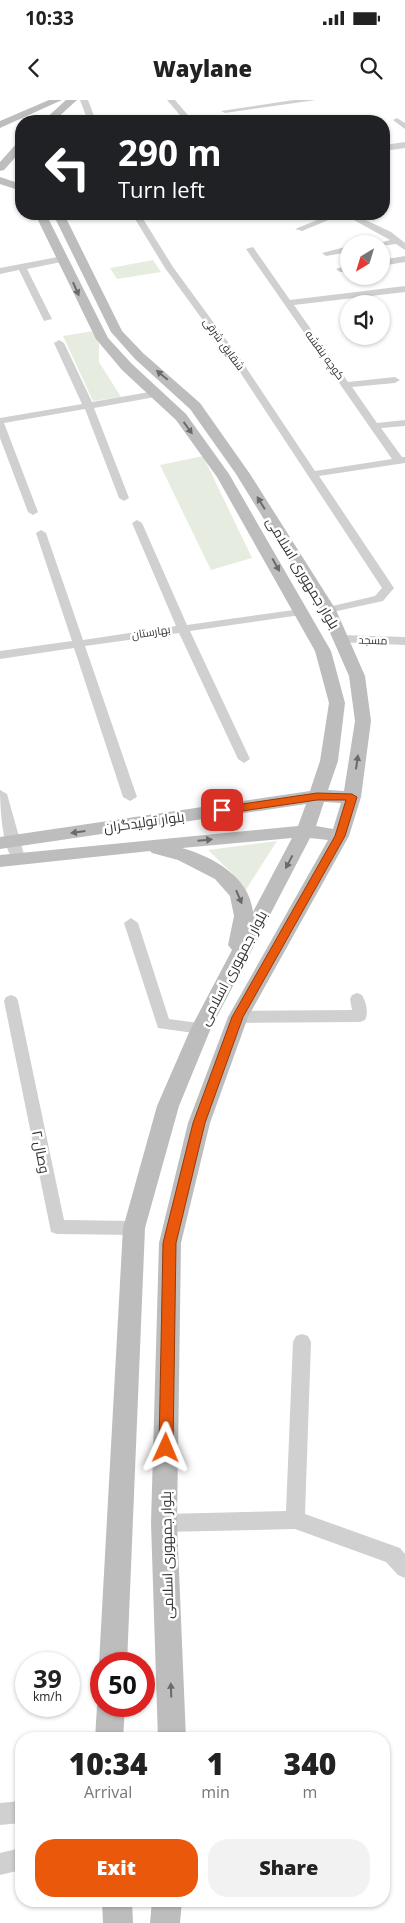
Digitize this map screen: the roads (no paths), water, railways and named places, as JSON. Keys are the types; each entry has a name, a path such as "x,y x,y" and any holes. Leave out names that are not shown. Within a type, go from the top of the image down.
{"main road":[{"path":"23,115 57,100"},
{"path":"55,115 72,100"},
{"path":"0,125 15,118"},
{"path":"13,137 0,169 15,175"},
{"path":"0,180 15,186"},
{"name":"بلوار جمهوری اسلامی","path":"43,220 102,338 155,394 181,417 224,477 323,651 337,703 329,761 305,831 201,1028 168,1106 134,1228 114,1652"},
{"name":"بلوار جمهوری اسلامی","path":"61,220 117,332 139,356 195,406 243,474 328,610 357,676 363,720 352,797 340,836 238,1017 199,1123 170,1243 164,1523 172,1732"},
{"path":"224,477 243,474"},
{"name":"بلوار تولیدگران","path":"8,851 317,796 352,797"},
{"name":"بلوار تولیدگران","path":"8,851 138,846 305,831 340,836"},
{"path":"138,846 174,851 226,876 239,894 243,908 236,961"},
{"path":"109,1732 110,1717"},
{"path":"117,1907 118,1923"},
{"path":"165,1923 166,1907"}],"street":[{"path":"84,100 90,115"},
{"path":"171,100 183,115"},
{"path":"225,111 312,100"},
{"path":"397,120 405,127"},
{"path":"390,147 405,145"},
{"name":"شقایق شرقی","path":"140,220 169,268 238,362 388,588 378,599 328,610"},
{"path":"299,229 324,220"},
{"path":"358,220 398,241 405,247"},
{"path":"390,242 398,241"},
{"name":"کوچه بنفشه","path":"250,249 402,461"},
{"path":"326,253 340,251"},
{"path":"0,271 63,259"},
{"path":"390,262 405,259"},
{"path":"22,268 47,319"},
{"path":"287,303 405,289"},
{"path":"58,343 89,406 124,498"},
{"path":"346,385 395,380"},
{"path":"0,421 155,394"},
{"path":"376,426 405,423"},
{"path":"0,425 33,512"},
{"path":"314,474 402,461"},
{"path":"137,523 182,627 244,759"},
{"path":"41,533 130,796"},
{"name":"بهارستان","path":"0,655 182,627 302,612"},
{"name":"مسجد","path":"342,639 405,641"},
{"path":"0,794 8,851"},
{"path":"131,923 162,1024 201,1028"},
{"path":"238,1017 360,1016 357,999"},
{"name":"وصال ۲","path":"11,1001 56,1227 134,1228"},
{"path":"295,1520 302,1342"},
{"path":"164,1523 295,1520 339,1534 393,1555 405,1568"},
{"path":"0,1814 15,1813"},
{"path":"0,1864 15,1861"}]}
